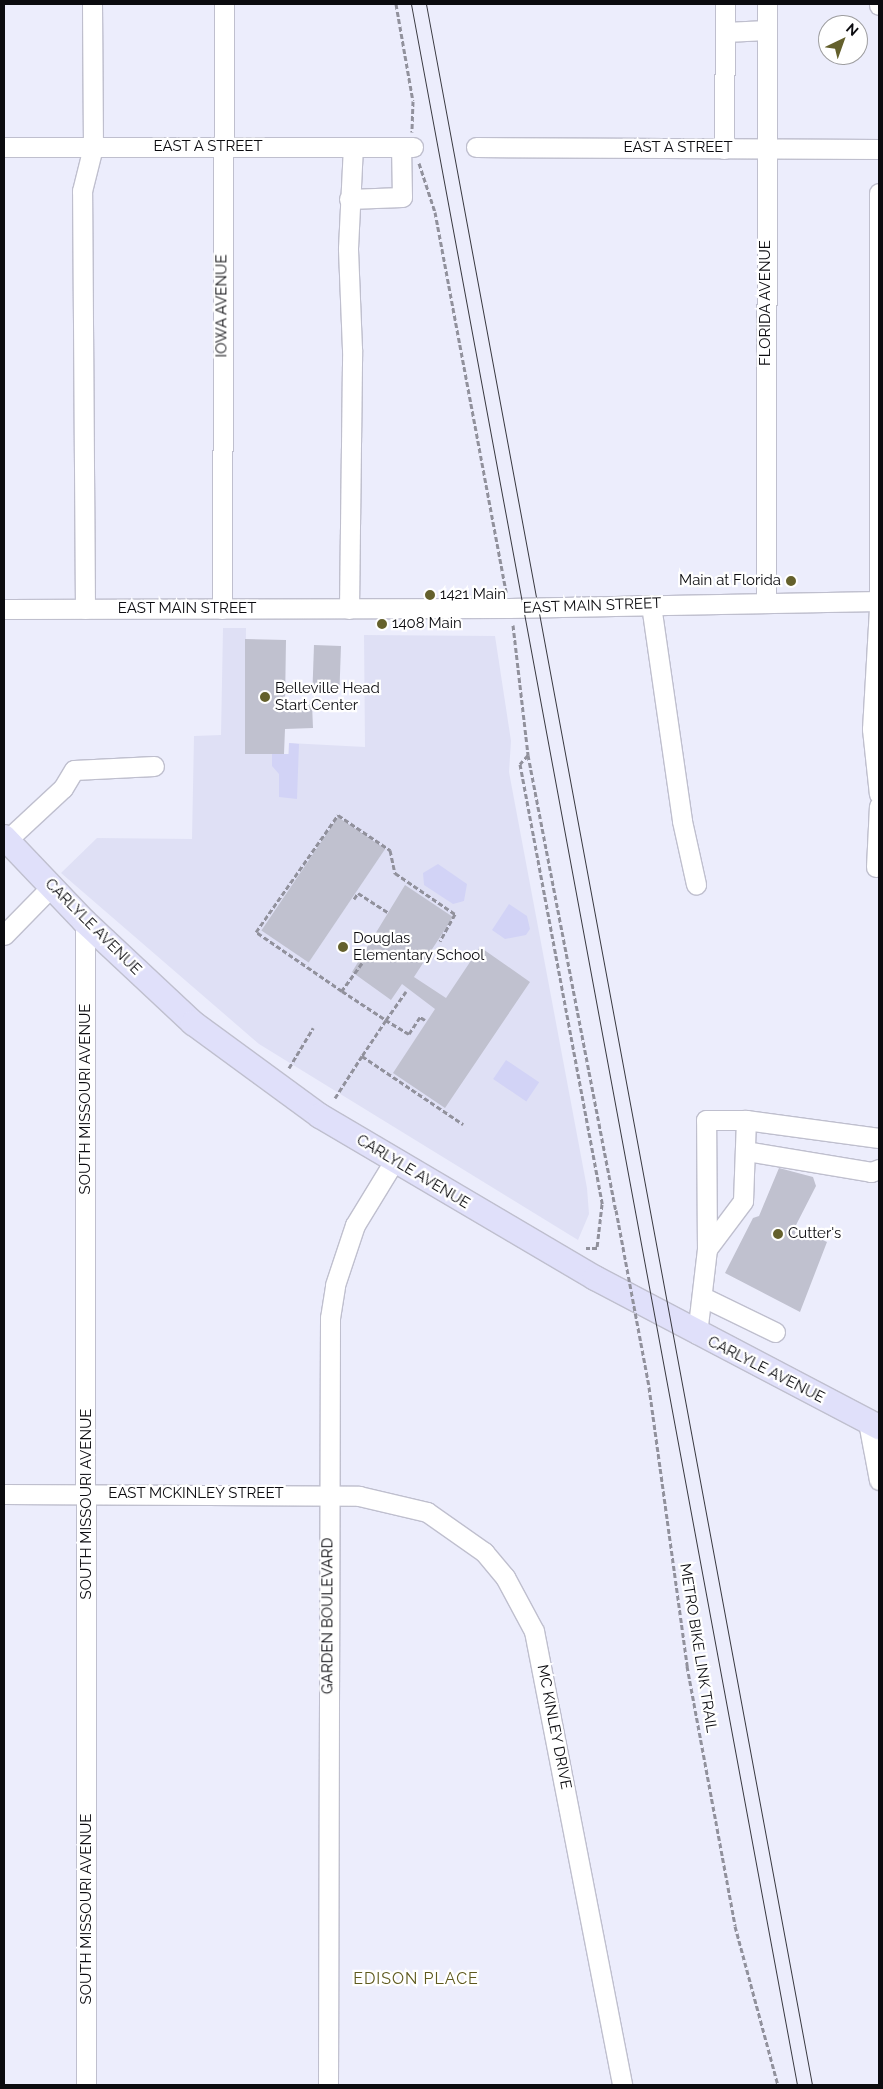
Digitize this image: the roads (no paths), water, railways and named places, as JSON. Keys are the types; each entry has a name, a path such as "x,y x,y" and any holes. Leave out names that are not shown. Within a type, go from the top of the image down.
{"main road":[{"name":"CARLYLE AVENUE","path":"5,838 85,922 193,1023 320,1116 394,1161 697,1334 874,1424"}],"street":[{"path":"85,609 82,191 92,147 92,4"},
{"name":"IOWA AVENUE","path":"222,609 222,147 224,4"},
{"path":"724,148 725,4"},
{"name":"FLORIDA AVENUE","path":"766,602 767,4"},
{"path":"725,32 767,30"},
{"name":"EAST A STREET","path":"4,146 407,147 402,197 349,199"},
{"path":"349,609 349,199 353,147"},
{"name":"EAST A STREET","path":"476,147 879,149"},
{"path":"879,193 879,596"},
{"name":"EAST MAIN STREET","path":"4,609 349,609 879,601"},
{"path":"651,604 682,821 696,884"},
{"path":"879,608 872,729 879,794"},
{"path":"5,838 63,788 74,770 154,766"},
{"path":"876,867 879,806"},
{"path":"4,935 51,887"},
{"name":"SOUTH MISSOURI AVENUE","path":"85,922 87,1494 86,2085"},
{"path":"697,1334 703,1297 707,1249 703,1124 710,1118 746,1120 879,1138"},
{"path":"707,1249 743,1201 746,1120"},
{"path":"746,1151 871,1172 879,1169"},
{"name":"GARDEN BOULEVARD","path":"328,2085 327,1495 335,1285 355,1224 394,1161"},
{"path":"703,1297 776,1332"},
{"path":"874,1424 879,1480"},
{"name":"EAST MCKINLEY STREET","path":"4,1494 327,1495"},
{"name":"MC KINLEY DRIVE","path":"327,1495 391,1501 427,1512 484,1552 523,1606 542,1664 622,2085"}],"tram line":[{"path":"411,4 797,2085"},
{"path":"426,4 812,2085"}],"place":[{"name":"Main at Florida","path":"791,581"},
{"name":"1421 Main","path":"430,595"},
{"name":"1408 Main","path":"382,624"},
{"name":"Belleville Head Start Center","path":"265,697"},
{"name":"Douglas Elementary School","path":"343,947"},
{"name":"Cutter's","path":"778,1234"}],"district":[{"name":"EDISON PLACE","path":"416,1979"}]}
